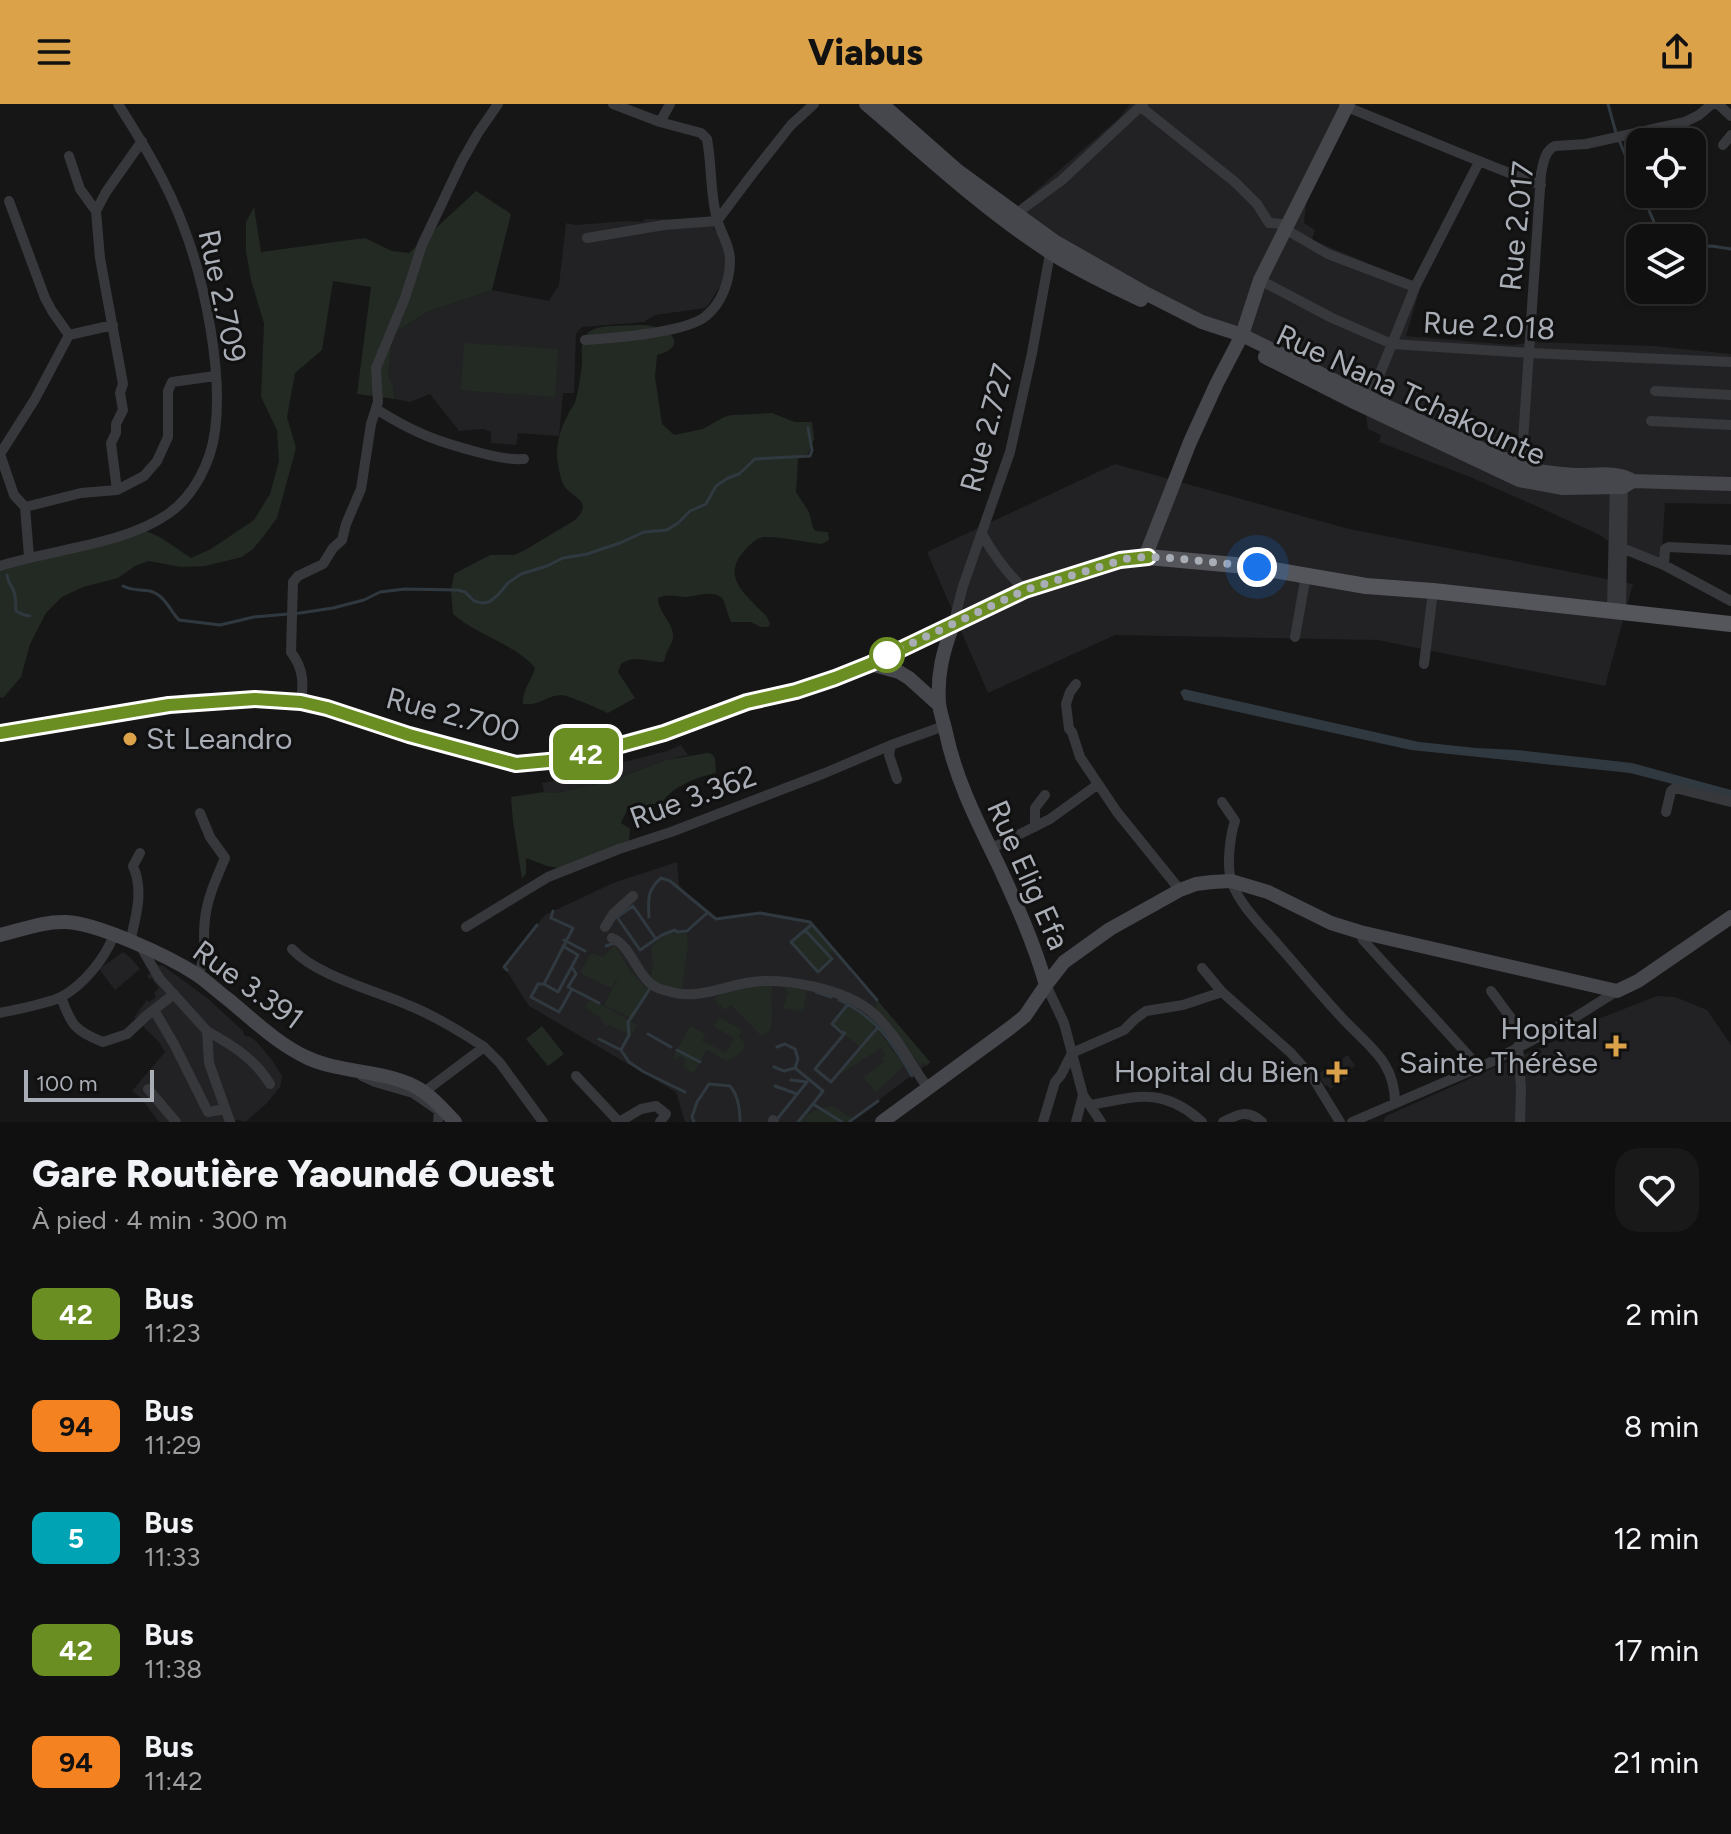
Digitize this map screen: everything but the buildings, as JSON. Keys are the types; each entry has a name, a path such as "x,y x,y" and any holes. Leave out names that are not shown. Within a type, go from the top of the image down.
{"main road":[{"name":"Rue Nana Tchakounte","path":"866,104 957,182 1051,246 1156,303 1370,398 1386,412"},
{"name":"Rue Nana Tchakounte","path":"882,104 958,171 1017,213 1051,246"},
{"path":"1148,557 1147,552 1190,442 1240,339 1260,280 1346,105"},
{"name":"Rue Nana Tchakounte","path":"1240,339 1386,412 1520,473 1534,484 1563,488 1622,481 1731,484"},
{"name":"Rue 2.700","path":"0,733 190,702 255,699 301,702 327,708 409,735 516,764 570,759 664,733 747,702 835,678 1025,590 1120,560 1148,557 1257,567 1366,586 1731,624"},
{"name":"Rue Elig Efa","path":"882,1122 1025,1016 1046,985 1037,954 967,801 949,750 939,705 941,656 953,625"},
{"path":"870,664 899,672 939,705"},
{"path":"1046,985 1064,962 1084,946 1180,890 1196,884 1231,881 1268,892 1331,923 1360,932 1617,991 1638,981 1731,917"},
{"name":"Rue 3.391","path":"0,935 45,924 70,922 136,944 198,975 306,1057 326,1065 397,1080 424,1092 455,1122"}],"street":[{"name":"Rue 2.709","path":"0,566 141,529 170,513 189,494 206,467 215,432 213,345 202,287 185,228 142,141 118,104"},
{"path":"301,702 302,672 291,652 293,582 298,576 323,564 342,540 361,489 376,409 376,368 405,298 422,245 462,161 498,104"},
{"path":"585,340 657,332 705,318 725,290 731,262 728,245 717,221 707,139 701,133 613,104"},
{"path":"660,122 670,104"},
{"path":"587,238 664,225 717,221 791,125 814,104"},
{"path":"1715,104 1731,116"},
{"name":"Rue 2.017","path":"1520,473 1541,185 1546,155 1552,147 1586,144 1685,122 1715,104"},
{"path":"1017,213 1062,180 1142,105 1235,182 1257,204 1269,223 1282,224 1285,229 1328,254 1415,287"},
{"path":"1346,105 1541,185"},
{"path":"1723,145 1731,135"},
{"path":"96,211 142,141"},
{"path":"69,156 80,189 96,211 100,258 123,384 120,393 123,410 111,443 117,490"},
{"path":"1370,398 1415,287 1479,162"},
{"path":"9,201 45,298 69,335"},
{"name":"Rue 2.727","path":"953,625 963,586 1010,452 1051,246"},
{"name":"Rue 2.018","path":"1260,280 1332,318 1392,344 1731,362"},
{"path":"29,556 25,507 14,495 0,454 35,399 69,335 113,325"},
{"path":"25,507 81,493 117,490 144,476 157,461 168,437 168,391 172,382 215,376"},
{"path":"1655,391 1731,395"},
{"path":"376,409 403,427 453,447 498,458 524,459"},
{"path":"1651,421 1731,425"},
{"path":"1616,611 1622,548 1622,481"},
{"path":"1616,611 1622,481"},
{"path":"982,534 994,556 1025,590"},
{"path":"1664,565 1665,549 1669,547 1731,550"},
{"path":"1622,548 1664,565 1731,601"},
{"path":"1295,637 1306,575"},
{"path":"1424,664 1433,591"},
{"path":"1076,684 1066,704 1069,729 1080,757 1097,785 1180,890"},
{"name":"Rue 3.362","path":"466,927 548,877 944,726"},
{"path":"891,745 889,755 897,779"},
{"path":"990,849 1061,812 1097,785"},
{"path":"1666,812 1671,791 1675,788 1731,802"},
{"path":"1035,827 1035,808 1045,795"},
{"path":"1222,802 1235,821 1230,849 1231,881 1256,919 1344,1020 1380,1056 1395,1087 1395,1103"},
{"path":"198,975 204,959 205,917 225,858 210,837 200,813"},
{"path":"140,853 133,866 139,897 136,944 159,978 207,1031 248,1057 270,1084"},
{"path":"605,927 613,914 633,896"},
{"path":"1360,932 1363,940 1479,1067"},
{"path":"0,1013 61,997 100,964 114,935"},
{"path":"612,938 620,942 651,983 669,992 699,994 755,981 780,980 846,997 873,1012 896,1039 928,1088"},
{"path":"292,949 318,968 409,1005 484,1047 500,1063 543,1122"},
{"path":"1202,968 1222,992 1291,1053 1313,1078 1340,1122"},
{"path":"1046,985 1064,1023 1083,1095 1101,1122"},
{"path":"1491,991 1523,1044 1520,1122"},
{"path":"1352,1122 1479,1067 1574,1018 1617,991"},
{"path":"1043,1122 1055,1082 1072,1053 1124,1030 1146,1011 1183,1005 1222,992"},
{"path":"61,997 69,1019 84,1034 103,1042 127,1034 174,994"},
{"path":"154,1010 208,1112 227,1118"},
{"path":"207,1031 209,1063 227,1118"},
{"path":"424,1092 484,1047"},
{"path":"350,1070 375,1082 413,1093 439,1111 438,1122"},
{"path":"576,1076 619,1122 641,1109 656,1106 666,1114 660,1122"},
{"path":"148,1089 176,1122"},
{"path":"1076,1122 1083,1095"},
{"path":"1091,1105 1151,1097 1173,1101 1202,1122"},
{"path":"1375,1122 1378,1110"},
{"path":"1223,1122 1241,1113 1249,1113 1262,1122"}],"shaded area":[{"path":"1130,104 1345,104 1309,180 1304,223 1315,230 1312,240 1421,285 1406,336 1513,345 1532,342 1654,346 1731,354 1731,504 1665,503 1661,563 1617,548 1600,535 1534,505 1379,442 1381,435 1368,429 1365,409 1062,242 1024,216 1022,203 1119,118"},
{"path":"476,191 511,214 492,290 429,311 393,334 388,375 395,399 357,394 371,287 333,281 322,350 295,373 287,417 296,448 277,518 263,537 242,557 205,566 181,567 149,561 118,578 83,587 62,597 46,613 30,644 21,677 3,698 0,697 0,566 141,529 160,537 191,558 211,549 254,520 270,494 279,461 277,430 261,397 264,323 246,251 246,222 254,207 261,252 365,238 392,251 409,253"},
{"path":"712,218 714,229 728,246 723,281 709,304 705,308 655,315 644,322 582,327 576,334 574,393 563,393 559,436 518,433 516,445 491,443 491,432 483,429 459,431 430,394 410,402 395,399 388,375 393,334 429,311 492,290 549,301 559,285 566,223"},
{"path":"652,326 672,335 674,344 671,348 657,355 655,377 662,424 674,435 703,429 732,415 772,413 795,422 812,422 814,439 808,454 800,456 798,460 796,492 809,512 813,528 828,532 829,540 822,544 762,537 745,550 735,569 736,578 745,594 767,617 768,627 751,622 731,622 718,595 658,598 673,634 665,659 663,662 631,659 621,664 618,672 635,698 608,713 560,695 534,704 523,704 535,668 518,653 453,614 451,590 454,574 490,555 514,555 525,550 580,514 583,504 565,487 561,477 558,441 576,399 583,340 593,329"},
{"path":"464,343 558,349 555,397 461,390"},
{"path":"1115,464 1349,529 1633,584 1605,686 1378,640 1115,635 988,693 927,552"},
{"path":"1184,689 1419,742 1632,763 1731,790 1731,799 1630,773 1411,750 1184,700 1180,692"},
{"path":"681,745 688,755 614,780 555,793 544,792 542,783 589,775"},
{"path":"707,753 715,758 716,773 679,787 662,803 628,808 621,823 630,829 629,842 565,869 526,858 526,874 522,879 511,797 555,793 614,780 666,760"},
{"path":"677,862 679,885 716,919 760,913 810,922 930,1062 849,1122 685,1122 676,1092 529,1006 504,967 545,915 613,883"},
{"path":"812,925 834,950 828,955 832,959 818,972 791,942"},
{"path":"686,933 688,945 682,991 653,981 651,947 666,934"},
{"path":"615,945 626,966 650,992 633,1019 604,1005 621,973 611,988 580,973 591,953 603,957"},
{"path":"123,952 140,969 115,990 99,969"},
{"path":"162,965 206,997 244,1035 257,1042 282,1076 280,1087 245,1122 159,1122 132,1091 165,1052 134,1017 147,1000 149,1002 156,997 154,993 159,988 147,976"},
{"path":"754,985 773,986 771,1026 769,1032 761,1036 731,1005 725,1010 714,999 724,992"},
{"path":"783,986 807,991 803,1012 796,1002 802,1012 783,1008 788,993"},
{"path":"1657,996 1675,997 1707,1010 1731,1045 1731,1122 1383,1122 1386,1116 1593,1021"},
{"path":"877,1000 930,1062 927,1066 924,1063 920,1065 875,1009"},
{"path":"589,1001 636,1024 631,1036 603,1023 585,1007"},
{"path":"848,1004 875,1025 871,1033 877,1029 904,1066 876,1092 863,1077 884,1062 881,1058 885,1055 881,1048 839,1075 862,1048 832,1025"},
{"path":"721,1018 741,1030 739,1036 745,1044 743,1051 727,1061 707,1050 694,1073 683,1067 686,1060 680,1056 678,1059 673,1057 690,1026 706,1034 702,1041 726,1053 734,1038 713,1026"},
{"path":"542,1026 564,1054 548,1066 526,1039"},
{"name":"Hopital du Bien","path":"1348,1055 1355,1066 1348,1071 1351,1076 1330,1089 1325,1086 1318,1074 1323,1070 1326,1073 1324,1069"},
{"path":"832,1106 852,1118 846,1122 800,1122 818,1109"}],"waterway":[{"path":"1608,104 1626,157"},
{"path":"1648,208 1655,224"},
{"path":"1706,246 1731,249"},
{"path":"123,586 155,593 179,620 220,625 254,617 333,608 364,600 380,592 405,589 457,590 465,592 474,601 489,602 521,574 563,558 620,543 644,532 667,530 690,511 706,504 716,486 739,474 755,459 810,456 812,450 808,428"},
{"path":"7,575 15,594 16,611 30,616"},
{"path":"649,917 649,896 661,878 670,881 716,919 760,913 810,922 877,1000"},
{"path":"656,939 633,906 617,917 640,950 662,935 675,930 687,931 707,913"},
{"path":"553,911 551,918 573,928 544,984 538,984 531,997 559,1012 572,989 568,987 576,974 572,967"},
{"path":"507,970 504,967 537,925"},
{"path":"805,930 832,959 818,972 791,942 811,925"},
{"path":"564,940 585,951"},
{"path":"606,946 615,943"},
{"path":"544,984 558,992 578,955 563,946"},
{"path":"621,1050 629,1035 628,1022 651,987"},
{"path":"572,989 599,1003"},
{"path":"816,992 831,997"},
{"path":"839,1000 852,1006 882,1031 912,1076"},
{"path":"848,1004 832,1024 845,1033 815,1069 831,1082 878,1027"},
{"path":"648,1034 671,1047"},
{"path":"599,1039 621,1050 629,1062 644,1072 685,1092"},
{"path":"774,1067 784,1071 795,1068 798,1059 795,1049 785,1044 777,1047"},
{"path":"677,1050 700,1062"},
{"path":"795,1068 823,1091 813,1104 842,1122"},
{"path":"778,1118 807,1082 791,1080"},
{"path":"694,1122 692,1117 697,1102 709,1084 730,1086 737,1099 740,1122"},
{"path":"775,1086 797,1094"},
{"path":"849,1122 878,1101"},
{"path":"798,1122 813,1104"}],"bus line":[{"name":"42","path":"0,733 190,702 255,699 301,702 327,708 409,735 516,764 570,759 664,733 747,702 835,678 1025,590 1120,560 1148,557"}],"place":[{"name":"St Leandro","path":"130,739"},
{"name":"Hopital Sainte Thérèse","path":"1616,1046"},
{"name":"Hopital du Bien","path":"1337,1072"}],"route":[{"path":"887,655 1025,590 1129,558 1173,558 1257,567"}]}
